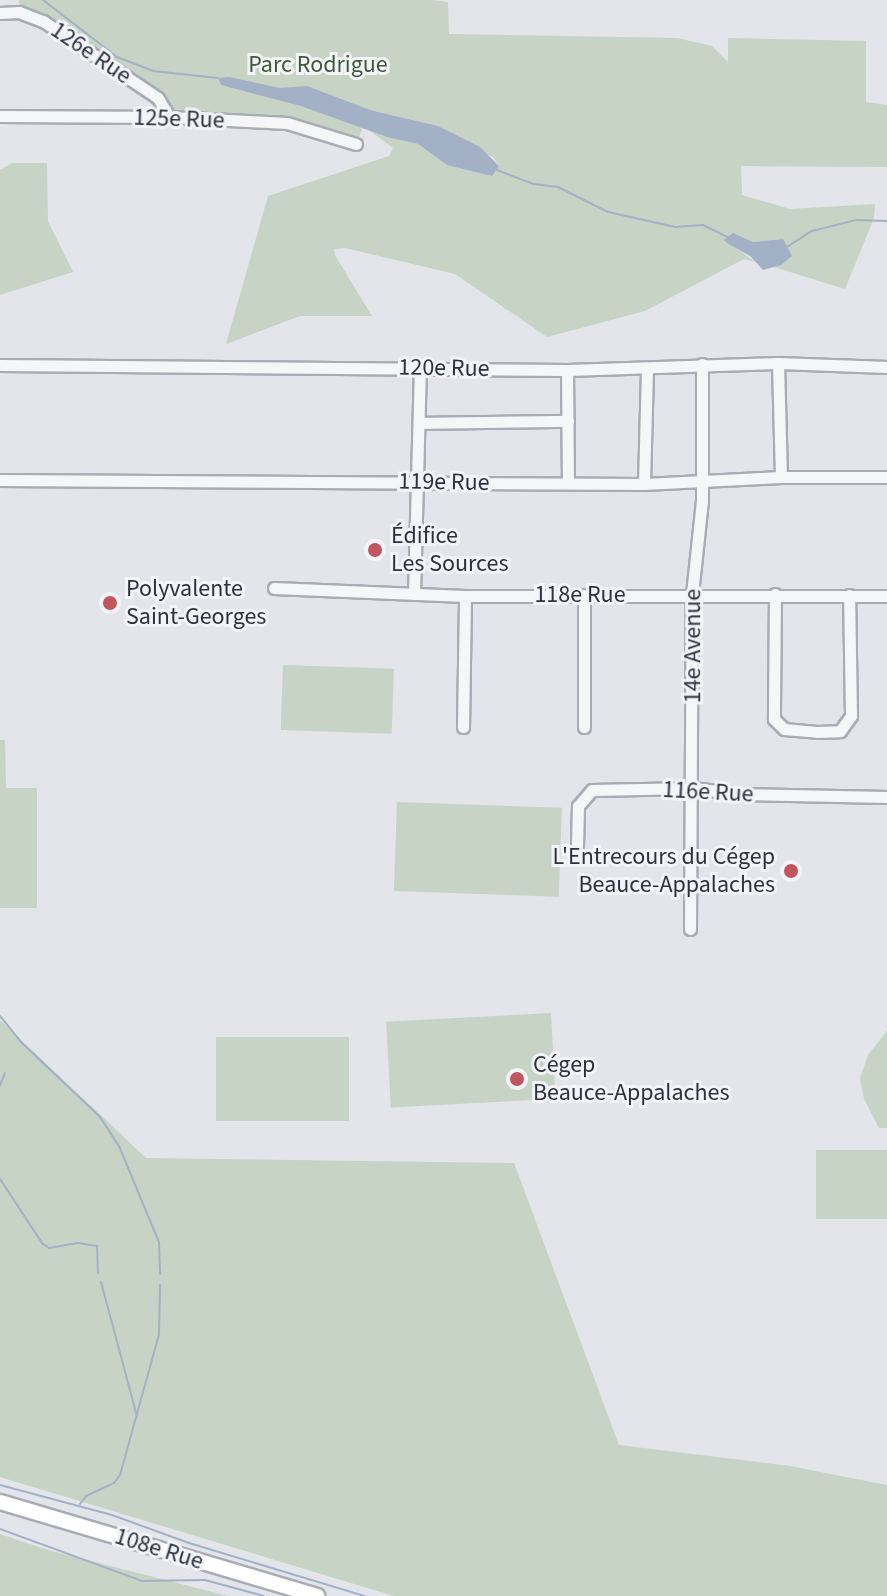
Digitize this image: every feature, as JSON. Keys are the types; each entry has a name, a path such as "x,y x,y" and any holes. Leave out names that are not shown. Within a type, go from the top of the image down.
{"main road":[{"name":"108e Rue","path":"0,1502 317,1596"}],"street":[{"name":"126e Rue","path":"0,13 19,12 43,21 158,98 169,117"},
{"name":"125e Rue","path":"0,116 169,117 287,123 356,144"},
{"name":"120e Rue","path":"0,365 567,370 778,363 887,367"},
{"path":"778,363 781,477"},
{"name":"14e Avenue","path":"690,929 692,594 701,481 702,364"},
{"path":"414,594 420,368"},
{"path":"644,484 647,369"},
{"path":"567,370 568,483"},
{"path":"419,423 568,421"},
{"name":"119e Rue","path":"0,480 644,484 781,477 887,477"},
{"name":"118e Rue","path":"274,588 465,596 887,596"},
{"path":"775,594 774,719 784,729 817,732 840,731 851,716 849,595"},
{"path":"584,595 584,727"},
{"path":"463,727 465,596"},
{"name":"116e Rue","path":"577,846 578,806 592,790 693,788 740,794 887,797"}],"green space":[{"name":"Parc Rodrigue","path":"19,0 432,0 448,2 449,34 677,38 712,46 728,62 728,38 866,41 866,102 887,105 887,167 741,166 742,195 790,209 875,204 874,218 845,289 774,267 783,239 753,242 724,239 755,262 744,259 645,311 547,337 455,274 345,248 334,249 335,255 372,316 300,316 226,344 268,196 389,156 393,148 369,130 418,144 447,165 499,166 494,158 438,126 370,110 356,144 302,126 169,117 158,98 19,12"},
{"path":"12,163 47,163 48,221 73,272 0,295 0,170"},
{"path":"283,665 394,669 392,734 281,730"},
{"path":"0,740 5,740 6,788 37,788 37,908 0,908"},
{"path":"397,802 562,808 559,897 394,891"},
{"path":"551,1013 556,1099 391,1108 386,1022"},
{"path":"0,1020 146,1158 514,1163 619,1445 790,1466 887,1485 887,1596 394,1596 0,1477"},
{"path":"887,1031 887,1128 879,1128 864,1099 860,1078 868,1055"},
{"path":"216,1037 349,1037 349,1121 216,1121"},
{"path":"816,1150 887,1150 887,1219 816,1219"},
{"path":"0,1534 48,1550 228,1596 0,1596"}],"water":[{"path":"229,77 280,88 307,86 370,110 438,126 480,147 499,166 492,176 447,165 418,144 387,137 301,106 221,85 218,78"},
{"path":"733,233 753,242 783,239 792,256 781,265 763,270 750,256 724,240"}],"waterway":[{"path":"43,0 117,57 153,71 218,78"},
{"path":"497,170 534,184 558,187 608,212 675,227 703,225 728,237"},
{"path":"787,247 812,231 856,220 887,221"},
{"path":"0,1016 22,1043 100,1117 119,1146 159,1242 160,1274"},
{"path":"0,1085 5,1073"},
{"path":"0,1179 42,1243 49,1248 78,1243 97,1246 98,1273"},
{"path":"101,1282 137,1416"},
{"path":"80,1504 86,1496 114,1483 120,1475 159,1334 160,1285"},
{"path":"0,1485 112,1515 189,1543 365,1596"},
{"path":"0,1529 142,1581 205,1580 264,1596"}],"place":[{"name":"Édifice Les Sources","path":"375,550"},
{"name":"Polyvalente Saint-Georges","path":"110,603"},
{"name":"L'Entrecours du Cégep Beauce-Appalaches","path":"791,871"},
{"name":"Cégep Beauce-Appalaches","path":"517,1079"}]}
